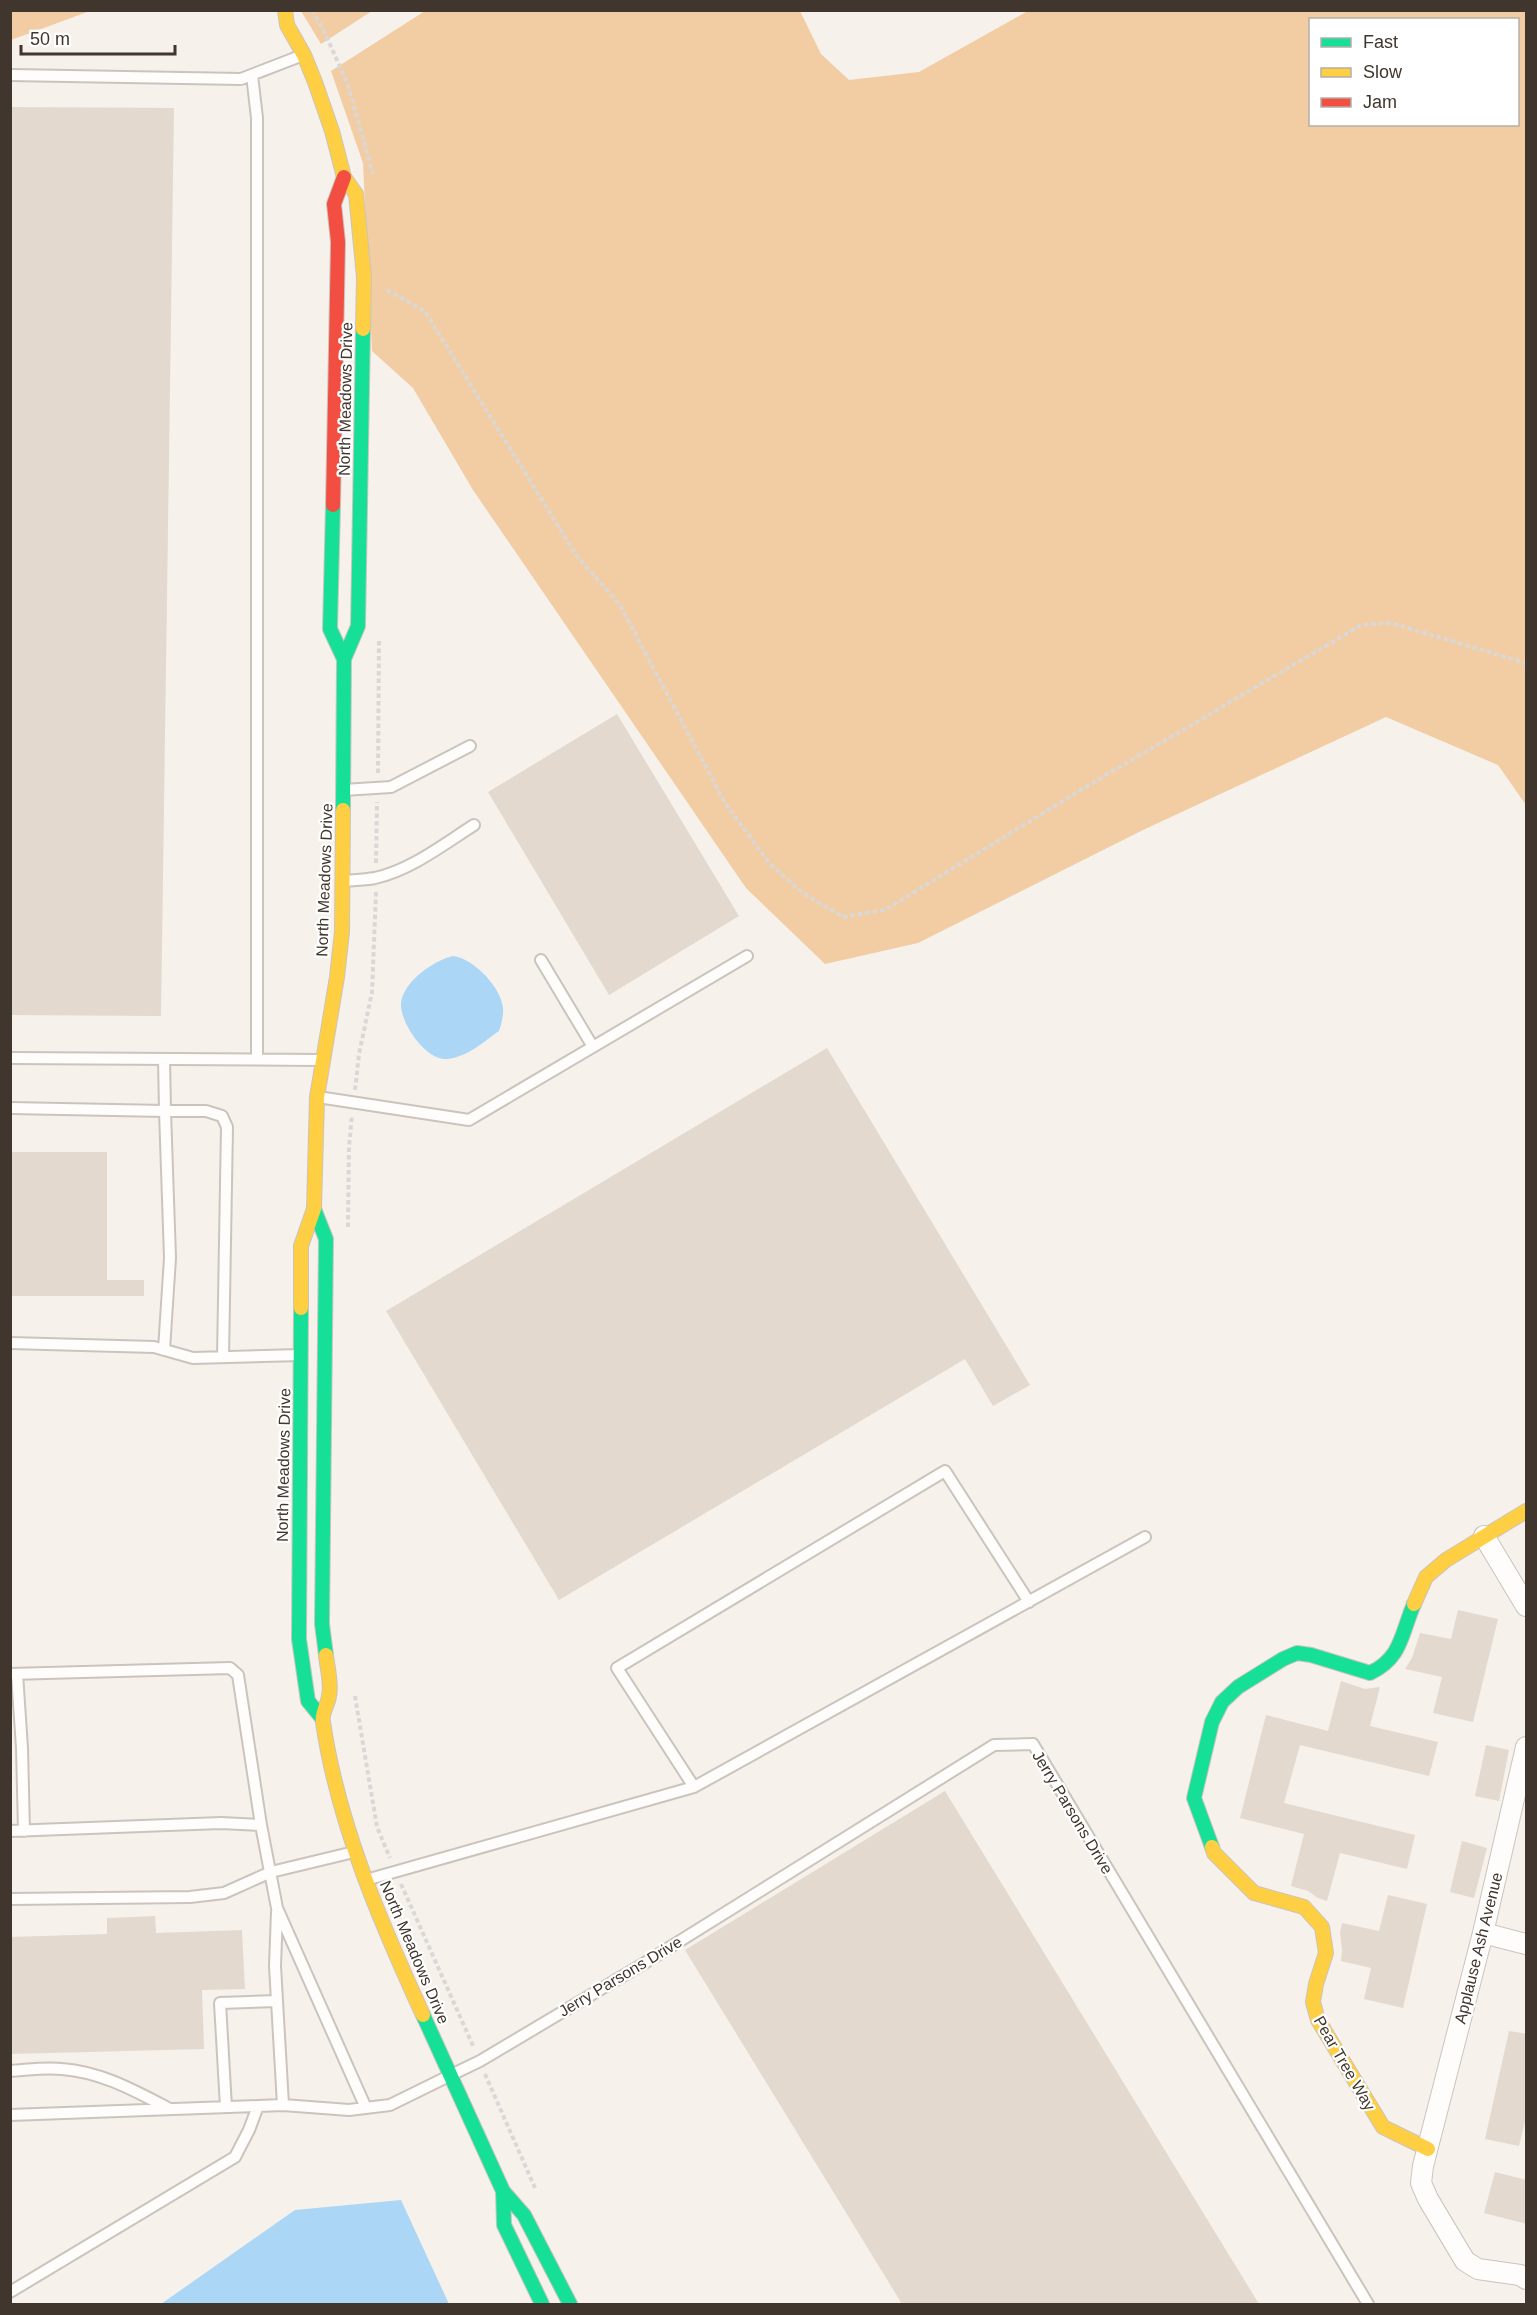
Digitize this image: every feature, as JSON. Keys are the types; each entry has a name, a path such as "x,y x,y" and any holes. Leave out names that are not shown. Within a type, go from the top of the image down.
{"street":[{"name":"North Meadows Drive","path":"285,10 287,25 304,55 332,130 344,177 356,194 364,277 357,626 344,659 339,954 317,1097 314,1209 301,1246 299,1639 308,1701 322,1718"},
{"path":"271,16 287,25"},
{"name":"North Meadows Drive","path":"344,177 334,204 338,242 330,629 344,659"},
{"name":"North Meadows Drive","path":"314,1209 326,1239 322,1624 330,1694 322,1718 330,1762 355,1851 395,1954 503,2191 524,2215 570,2304"},
{"name":"Pear Tree Way","path":"1428,2149 1383,2127 1318,2020 1313,2002 1326,1953 1322,1927 1304,1907 1254,1893 1214,1853 1194,1798 1212,1722 1222,1702 1238,1687 1297,1653 1370,1672 1385,1666 1396,1653 1426,1577 1446,1560 1527,1511"},
{"path":"1484,1536 1527,1606"},
{"name":"Applause Ash Avenue","path":"1428,2149 1527,1748"},
{"path":"1483,1933 1527,1944"},
{"path":"1428,2149 1421,2183 1465,2261 1478,2269 1520,2275 1527,2279"},
{"name":"North Meadows Drive","path":"503,2191 504,2225 542,2304"}],"lane":[{"path":"10,75 241,79 304,55"},
{"path":"252,75 257,118 256,400 259,782 256,1059"},
{"path":"343,790 377,789 405,781 470,746"},
{"path":"342,881 376,878 423,857 474,825"},
{"path":"317,1097 469,1120 747,956"},
{"path":"542,960 593,1047"},
{"path":"10,1058 322,1060"},
{"path":"164,1059 170,1258 164,1350"},
{"path":"10,1108 206,1111 222,1116 227,1126 223,1357"},
{"path":"10,1343 128,1346 164,1350 193,1358 325,1354"},
{"path":"694,1787 617,1668 945,1472 1029,1602"},
{"path":"366,1880 694,1787 1145,1537"},
{"path":"24,1831 22,1748 14,1674 230,1668 238,1675 261,1825 277,1908 275,1966 283,2105"},
{"name":"Jerry Parsons Drive","path":"10,2115 283,2105 349,2110 390,2105 480,2061 643,1964 994,1745 1033,1744 1368,2304"},
{"path":"10,1831 221,1823 261,1825"},
{"path":"10,1899 190,1897 224,1893 271,1872 355,1851"},
{"path":"277,1908 366,2108"},
{"path":"226,2107 220,2003 277,2001"},
{"path":"10,2071 61,2068 95,2074 126,2085 170,2109"},
{"path":"10,2292 235,2157 258,2106"}],"path":[{"path":"312,10 348,84 372,169 373,181"},
{"path":"382,299 382,288 425,311 576,555 620,605 725,803 770,864 803,893 843,917 885,910 1079,791 1361,625 1391,623 1527,663"},
{"path":"348,1229 349,1146 353,1104 359,1054 372,992 379,640"},
{"path":"355,1695 377,1827 535,2189"}],"shaded area":[{"path":"11,10 90,10 90,11 11,40"},
{"path":"301,11 372,11 321,44"},
{"path":"425,11 800,11 821,54 849,80 919,72 1028,11 1526,11 1526,805 1498,765 1386,717 1143,830 918,943 825,964 746,888 473,490 413,388 372,351 363,163 331,71"}],"water":[{"path":"453,956 470,963 487,977 499,995 503,1014 499,1031 468,1052 447,1059 431,1054 416,1039 405,1020 401,1003 403,995 413,980 437,962"},
{"path":"401,2200 449,2304 161,2304 295,2210"}],"building":[{"path":"10,107 174,108 161,1016 10,1015"},
{"path":"617,714 739,916 609,995 488,792"},
{"path":"827,1048 1030,1385 993,1406 965,1359 559,1600 386,1311"},
{"path":"10,1152 107,1152 107,1280 144,1280 144,1296 10,1296"},
{"path":"1458,1610 1498,1619 1473,1722 1433,1713 1442,1677 1405,1669 1412,1658 1420,1633 1451,1639"},
{"path":"1341,1681 1365,1689 1380,1687 1370,1726 1438,1742 1429,1776 1300,1745 1284,1803 1415,1835 1407,1869 1340,1853 1327,1901 1308,1891 1291,1886 1304,1834 1240,1818 1266,1715 1328,1731"},
{"path":"1486,1745 1509,1750 1499,1801 1475,1796"},
{"path":"945,1791 1259,2304 902,2304 685,1950"},
{"path":"1462,1841 1487,1848 1474,1898 1450,1892"},
{"path":"1388,1895 1427,1904 1403,2008 1364,1999 1371,1968 1341,1961 1342,1923 1379,1931"},
{"path":"155,1916 156,1933 242,1930 245,1989 202,1990 204,2049 10,2054 10,1937 107,1934 107,1918"},
{"path":"1509,2031 1527,2034 1527,2113 1519,2146 1485,2139"},
{"path":"1495,2172 1527,2180 1527,2224 1484,2213"}],"traffic: fast":[{"path":"343,810 344,659 358,626 363,329"},
{"path":"333,505 330,629 344,659"},
{"path":"314,1209 326,1239 322,1624 326,1655"},
{"path":"301,1308 299,1639 308,1701 322,1718"},
{"path":"1212,1847 1194,1798 1212,1722 1222,1702 1238,1687 1297,1653 1370,1673 1381,1667 1395,1652 1414,1604"},
{"path":"423,2015 503,2191 524,2215 570,2304"},
{"path":"503,2191 504,2225 542,2304"}],"traffic: slow":[{"path":"285,10 287,25 304,55 315,82 332,131 344,177 356,194 364,277 363,329"},
{"path":"301,1308 301,1246 314,1209 317,1097 342,932 343,810"},
{"path":"1414,1604 1426,1577 1446,1560 1526,1511"},
{"path":"326,1655 330,1691 323,1719 339,1798 362,1872 423,2015"},
{"path":"1212,1847 1214,1853 1254,1893 1304,1907 1322,1927 1326,1953 1313,2002 1318,2020 1383,2127 1428,2149"}],"traffic: jam":[{"path":"333,505 338,242 334,204 344,177"}]}
